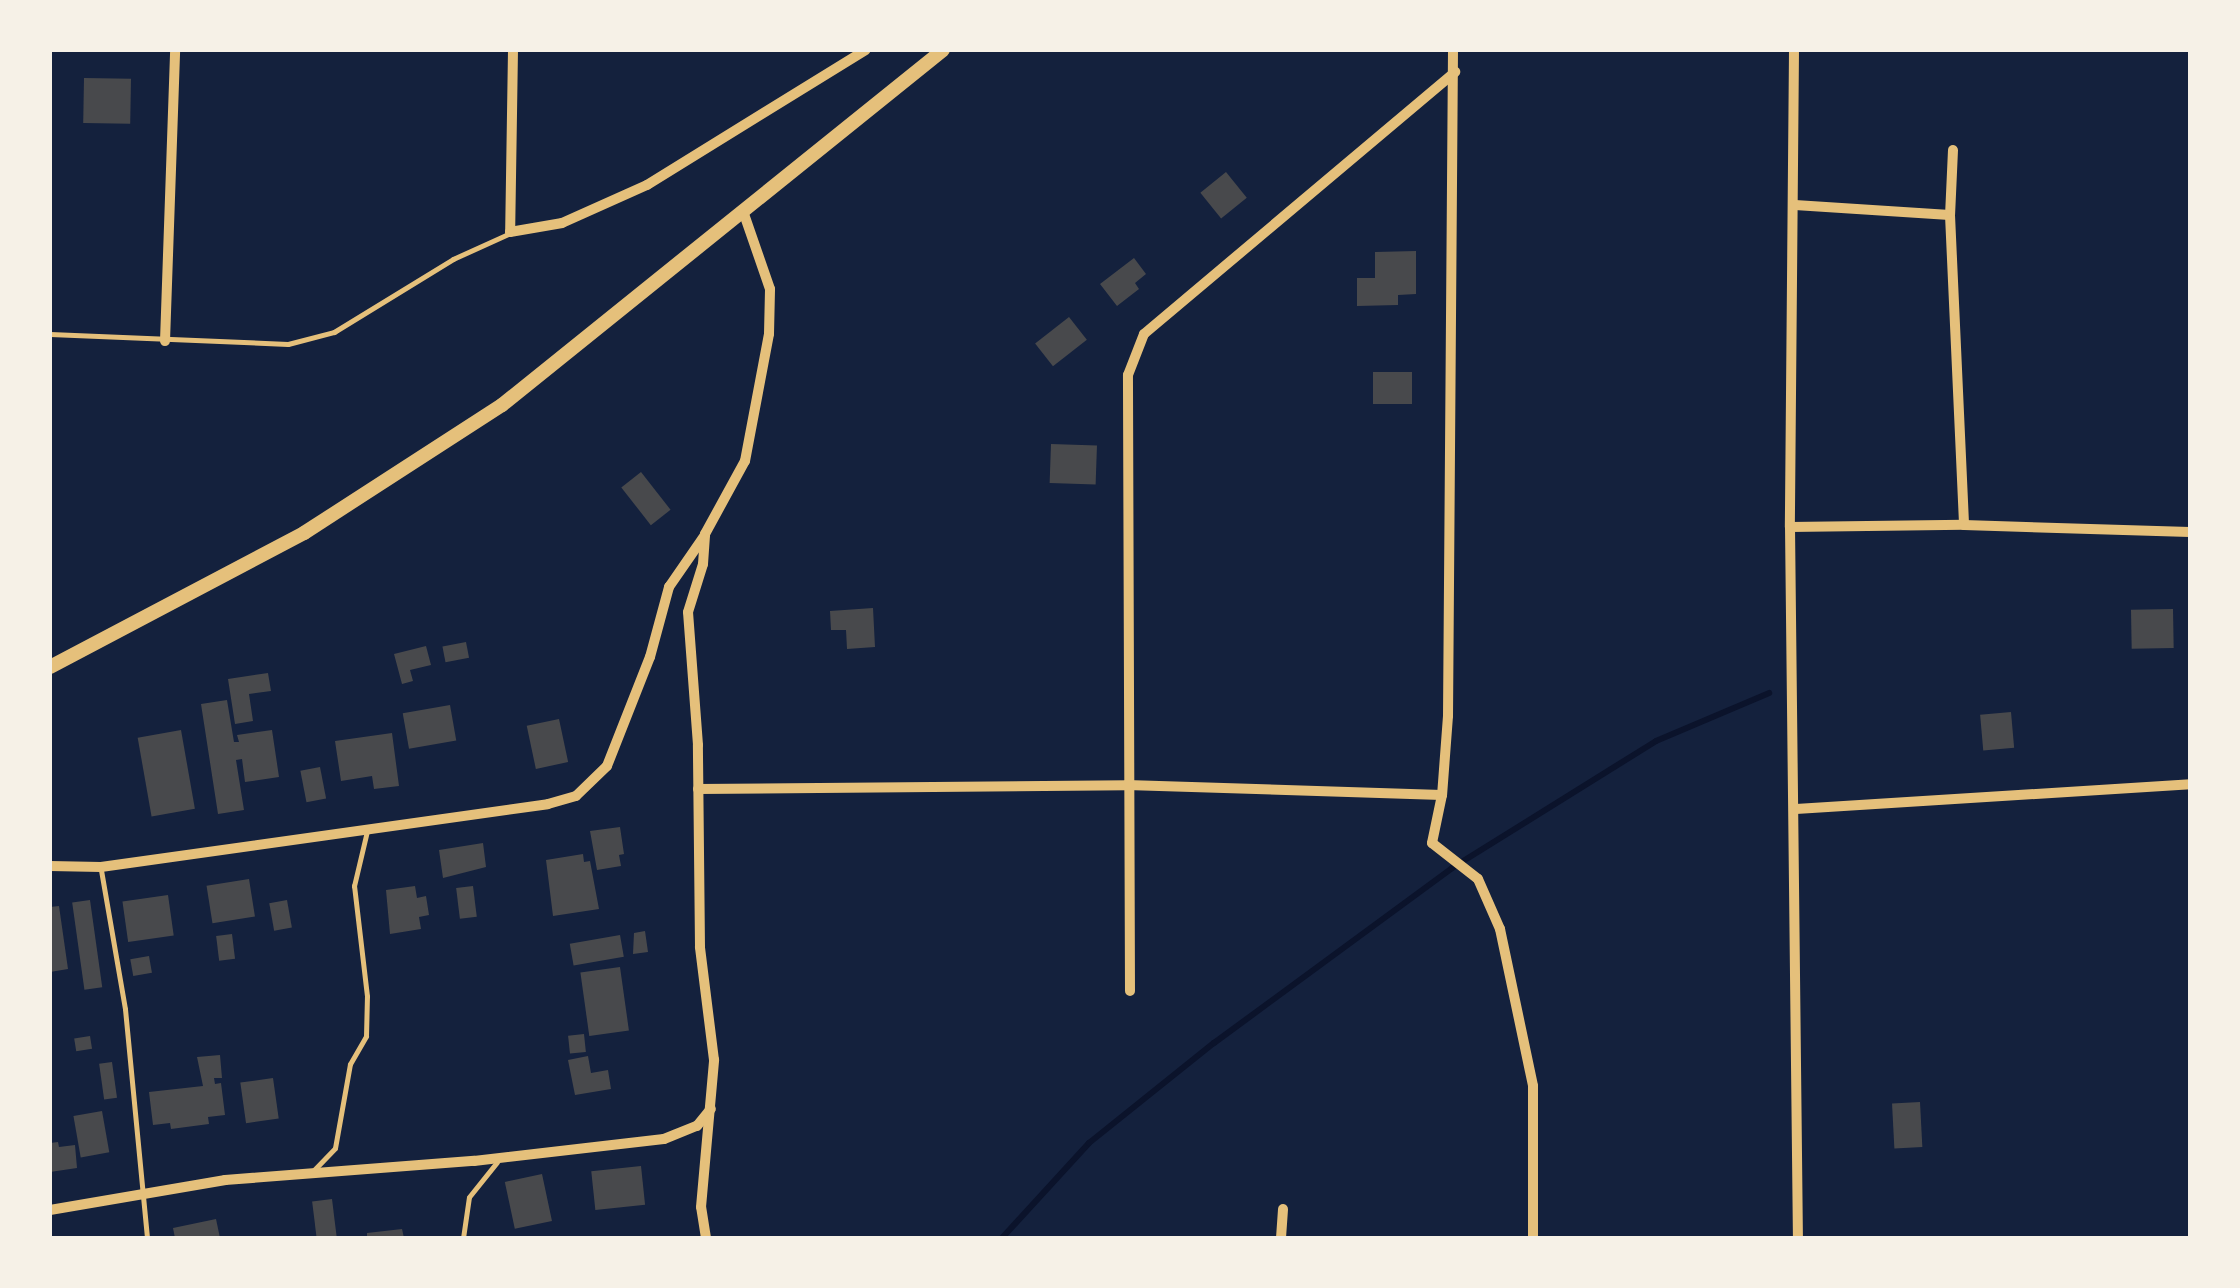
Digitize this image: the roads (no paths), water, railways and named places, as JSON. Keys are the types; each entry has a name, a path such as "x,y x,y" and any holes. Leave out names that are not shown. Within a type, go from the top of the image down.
{"main road":[{"path":"50,666 287,542 403,472 502,405 944,50"}],"street":[{"path":"165,340 176,50"},
{"path":"513,50 510,232 562,223 648,185 866,50"},
{"path":"1453,50 1448,716 1442,795 1432,844 1478,880 1500,928 1532,1086 1533,1238"},
{"path":"1794,50 1790,527 1798,1238"},
{"path":"1130,991 1128,375 1144,334 1455,72"},
{"path":"1953,150 1950,214 1964,525"},
{"path":"1795,205 1950,214"},
{"path":"50,866 101,868 548,804 576,796 598,779 650,656 669,587 705,534 744,460 769,334 770,289 744,214"},
{"path":"1790,527 1964,525 2190,532"},
{"path":"705,534 703,564 688,612 698,789 700,947 714,1060 702,1207 706,1238"},
{"path":"1796,808 2190,784"},
{"path":"698,789 1127,785 1442,795"},
{"path":"50,1210 225,1180 664,1139 697,1126 712,1109"},
{"path":"1281,1238 1283,1210"}],"lane":[{"path":"50,334 288,344 334,332 454,259 510,232"},
{"path":"310,1174 335,1148 350,1064 366,1036 367,996 354,886 367,828"},
{"path":"101,868 125,1008 144,1163 140,1194 147,1238"},
{"path":"462,1238 469,1196 503,1156"}],"waterway":[{"path":"1002,1238 1089,1143 1214,1043 1452,868 1656,741 1769,693"}]}
